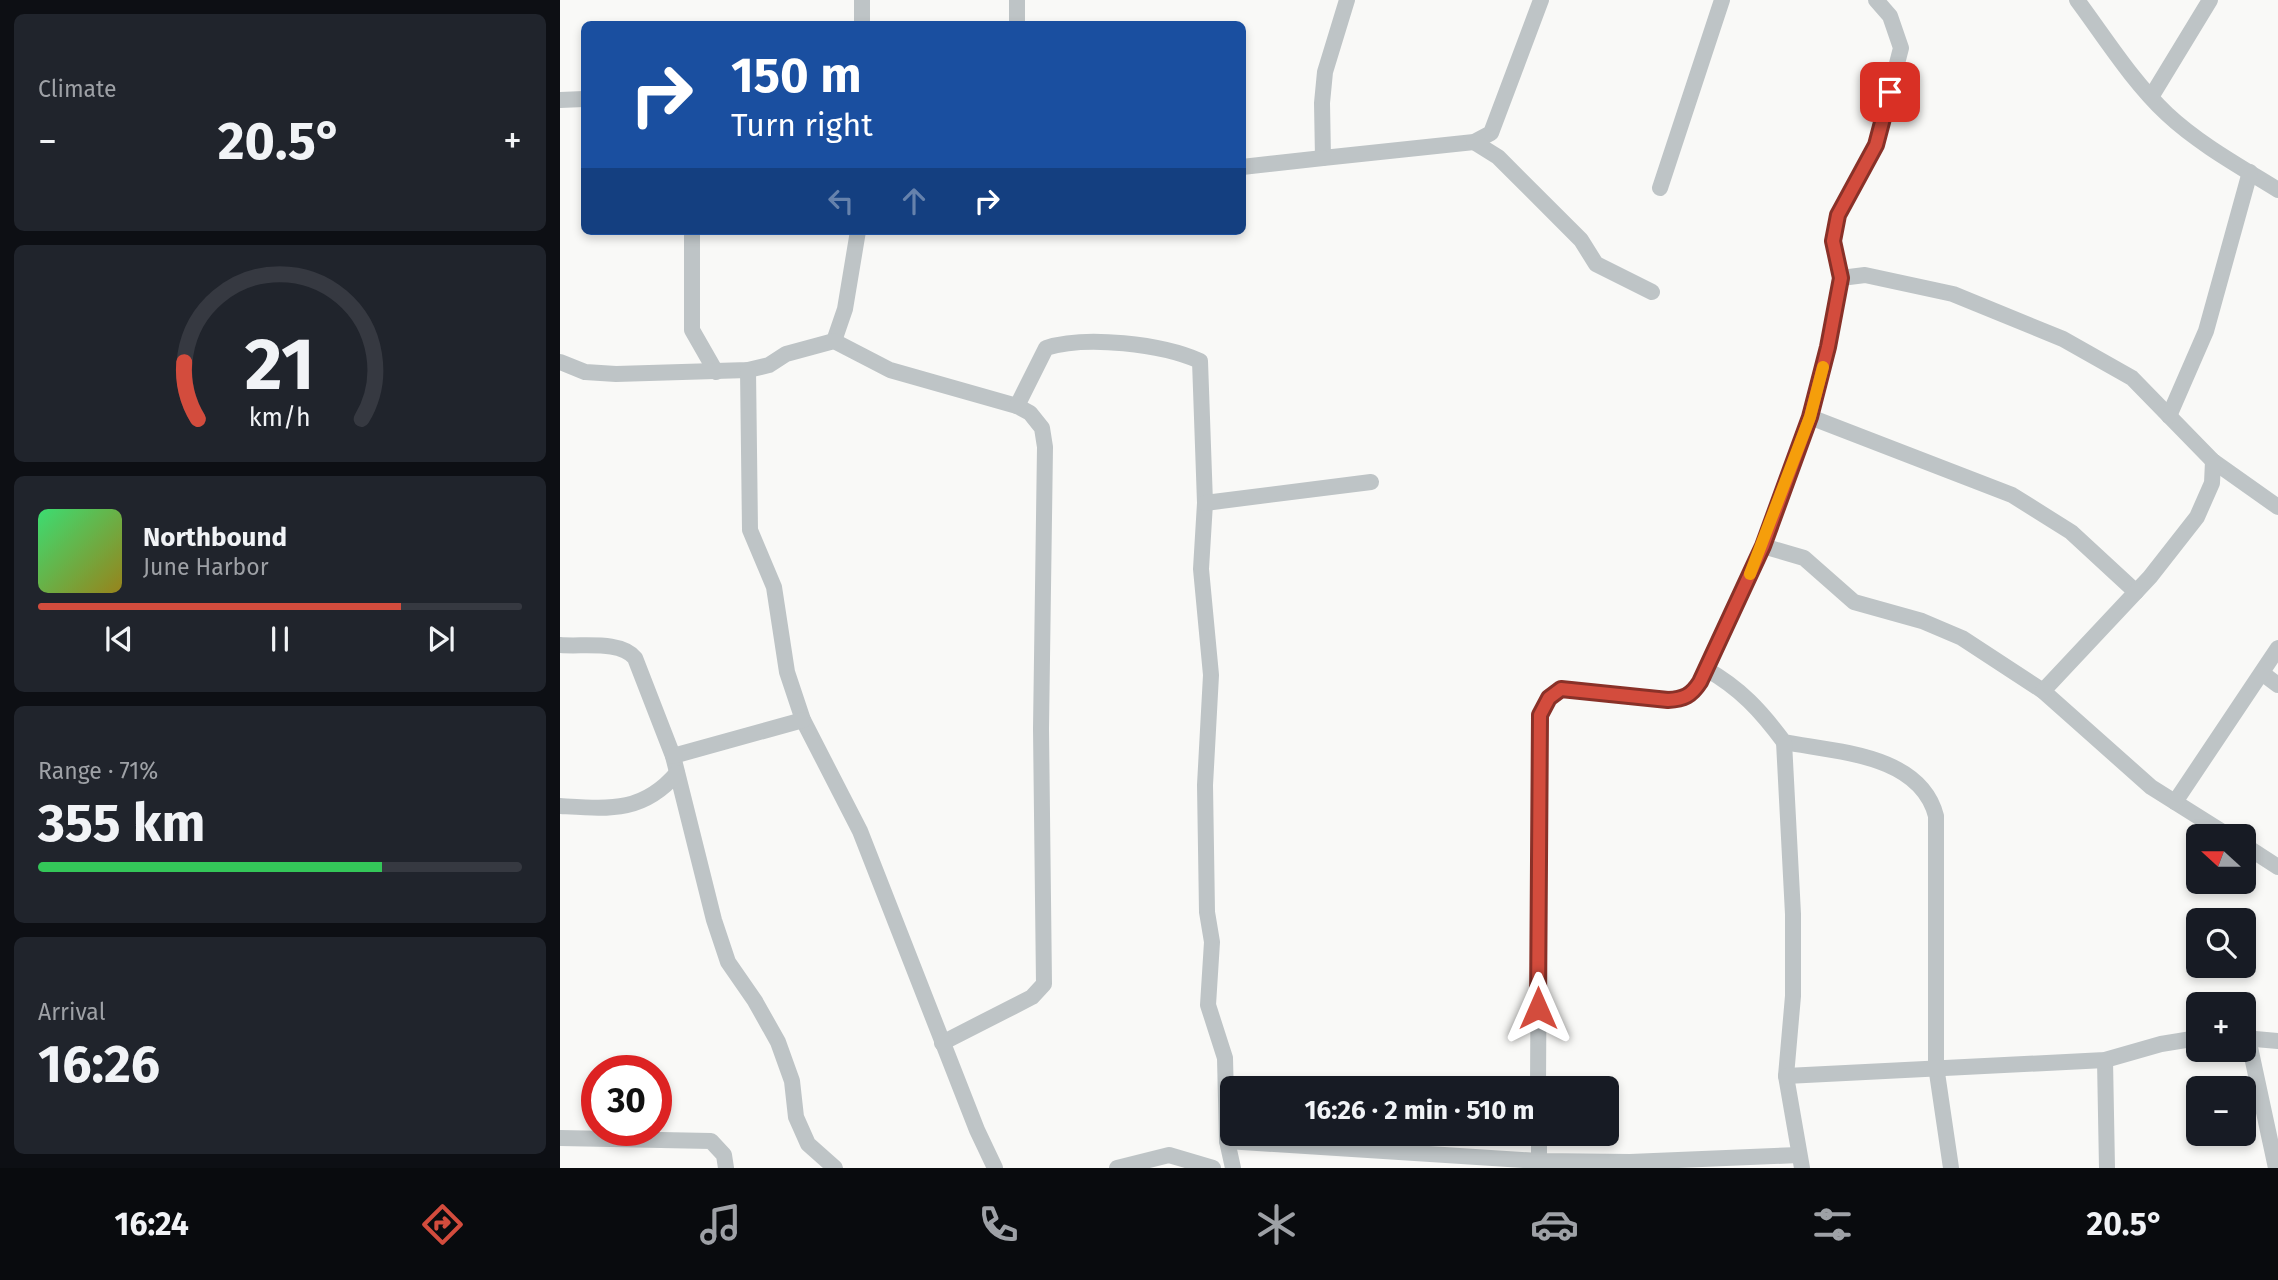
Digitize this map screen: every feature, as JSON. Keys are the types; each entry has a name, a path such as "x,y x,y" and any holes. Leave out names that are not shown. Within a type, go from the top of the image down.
{"street":[{"path":"862,0 862,21"},
{"path":"1017,0 1017,21"},
{"path":"1323,158 1322,103 1325,72 1347,0"},
{"path":"1246,167 1474,142 1490,133 1541,0"},
{"path":"1660,188 1722,0"},
{"path":"1538,1076 1540,715 1549,698 1561,689 1682,699 1693,693 1706,669 1763,546 1810,417 1828,347 1841,278 1833,241 1838,215 1876,145 1901,48 1890,16 1876,0"},
{"path":"2077,0 2151,97 2187,130 2278,190"},
{"path":"2151,97 2210,0"},
{"path":"560,100 581,99"},
{"path":"1474,142 1498,157 1581,240 1596,264 1652,292"},
{"path":"2169,416 2206,331 2250,172"},
{"path":"692,235 692,330 716,372"},
{"path":"834,341 845,309 857,235"},
{"path":"1841,278 1866,275 1953,294 2063,339 2132,378 2213,461 2278,507"},
{"path":"560,362 585,372 616,374 748,370 769,365 786,354 834,341 890,370 1017,406 1030,413 1042,428 1045,447 1041,729 1044,984 1032,997 943,1043"},
{"path":"1017,406 1046,348 1062,342 1116,343 1188,355 1200,361 1205,503 1201,569 1211,675 1205,785 1208,912 1212,942 1208,1005 1225,1058 1225,1076"},
{"path":"748,370 750,530 774,587 787,672 803,720 860,831 995,1168"},
{"path":"1810,417 2012,495 2071,532 2136,592"},
{"path":"2043,691 2136,592 2206,502 2213,483 2213,461"},
{"path":"1205,503 1371,482"},
{"path":"1763,546 1804,558 1854,602 1922,621 1962,638 2043,691 2106,745 2131,771 2211,824"},
{"path":"560,645 628,650 640,668 673,756 714,920 728,962 755,1001 778,1042 792,1081 796,1117 808,1144 835,1168"},
{"path":"2175,802 2278,649"},
{"path":"1305,1146 1539,1161 1800,1161 1786,1076 1793,996 1793,914 1784,742 1758,707 1730,682 1706,669"},
{"path":"2262,673 2278,685"},
{"path":"673,756 803,720"},
{"path":"1784,742 1874,760 1912,777 1931,798 1936,816 1936,1066 1951,1168"},
{"path":"560,806 630,806 663,790 677,773"},
{"path":"2256,853 2278,867"},
{"path":"2256,1039 2278,1041"},
{"path":"1786,1076 1936,1066 2105,1060 2186,1040"},
{"path":"2105,1060 2107,1168"},
{"path":"2252,1062 2276,1168"},
{"path":"560,1138 711,1141 723,1155 726,1168"},
{"path":"1228,1146 1233,1168"},
{"path":"1539,1146 1539,1161"},
{"path":"1117,1168 1169,1155 1213,1168"}],"slow traffic":[{"path":"1750,574 1763,546 1810,417 1823,367"}],"route":[{"path":"1538,1008 1537,739 1540,715 1549,698 1561,689 1668,700 1682,699 1693,693 1700,682 1763,546 1810,417 1828,347 1841,278 1833,241 1838,215 1876,145 1890,92"}]}
